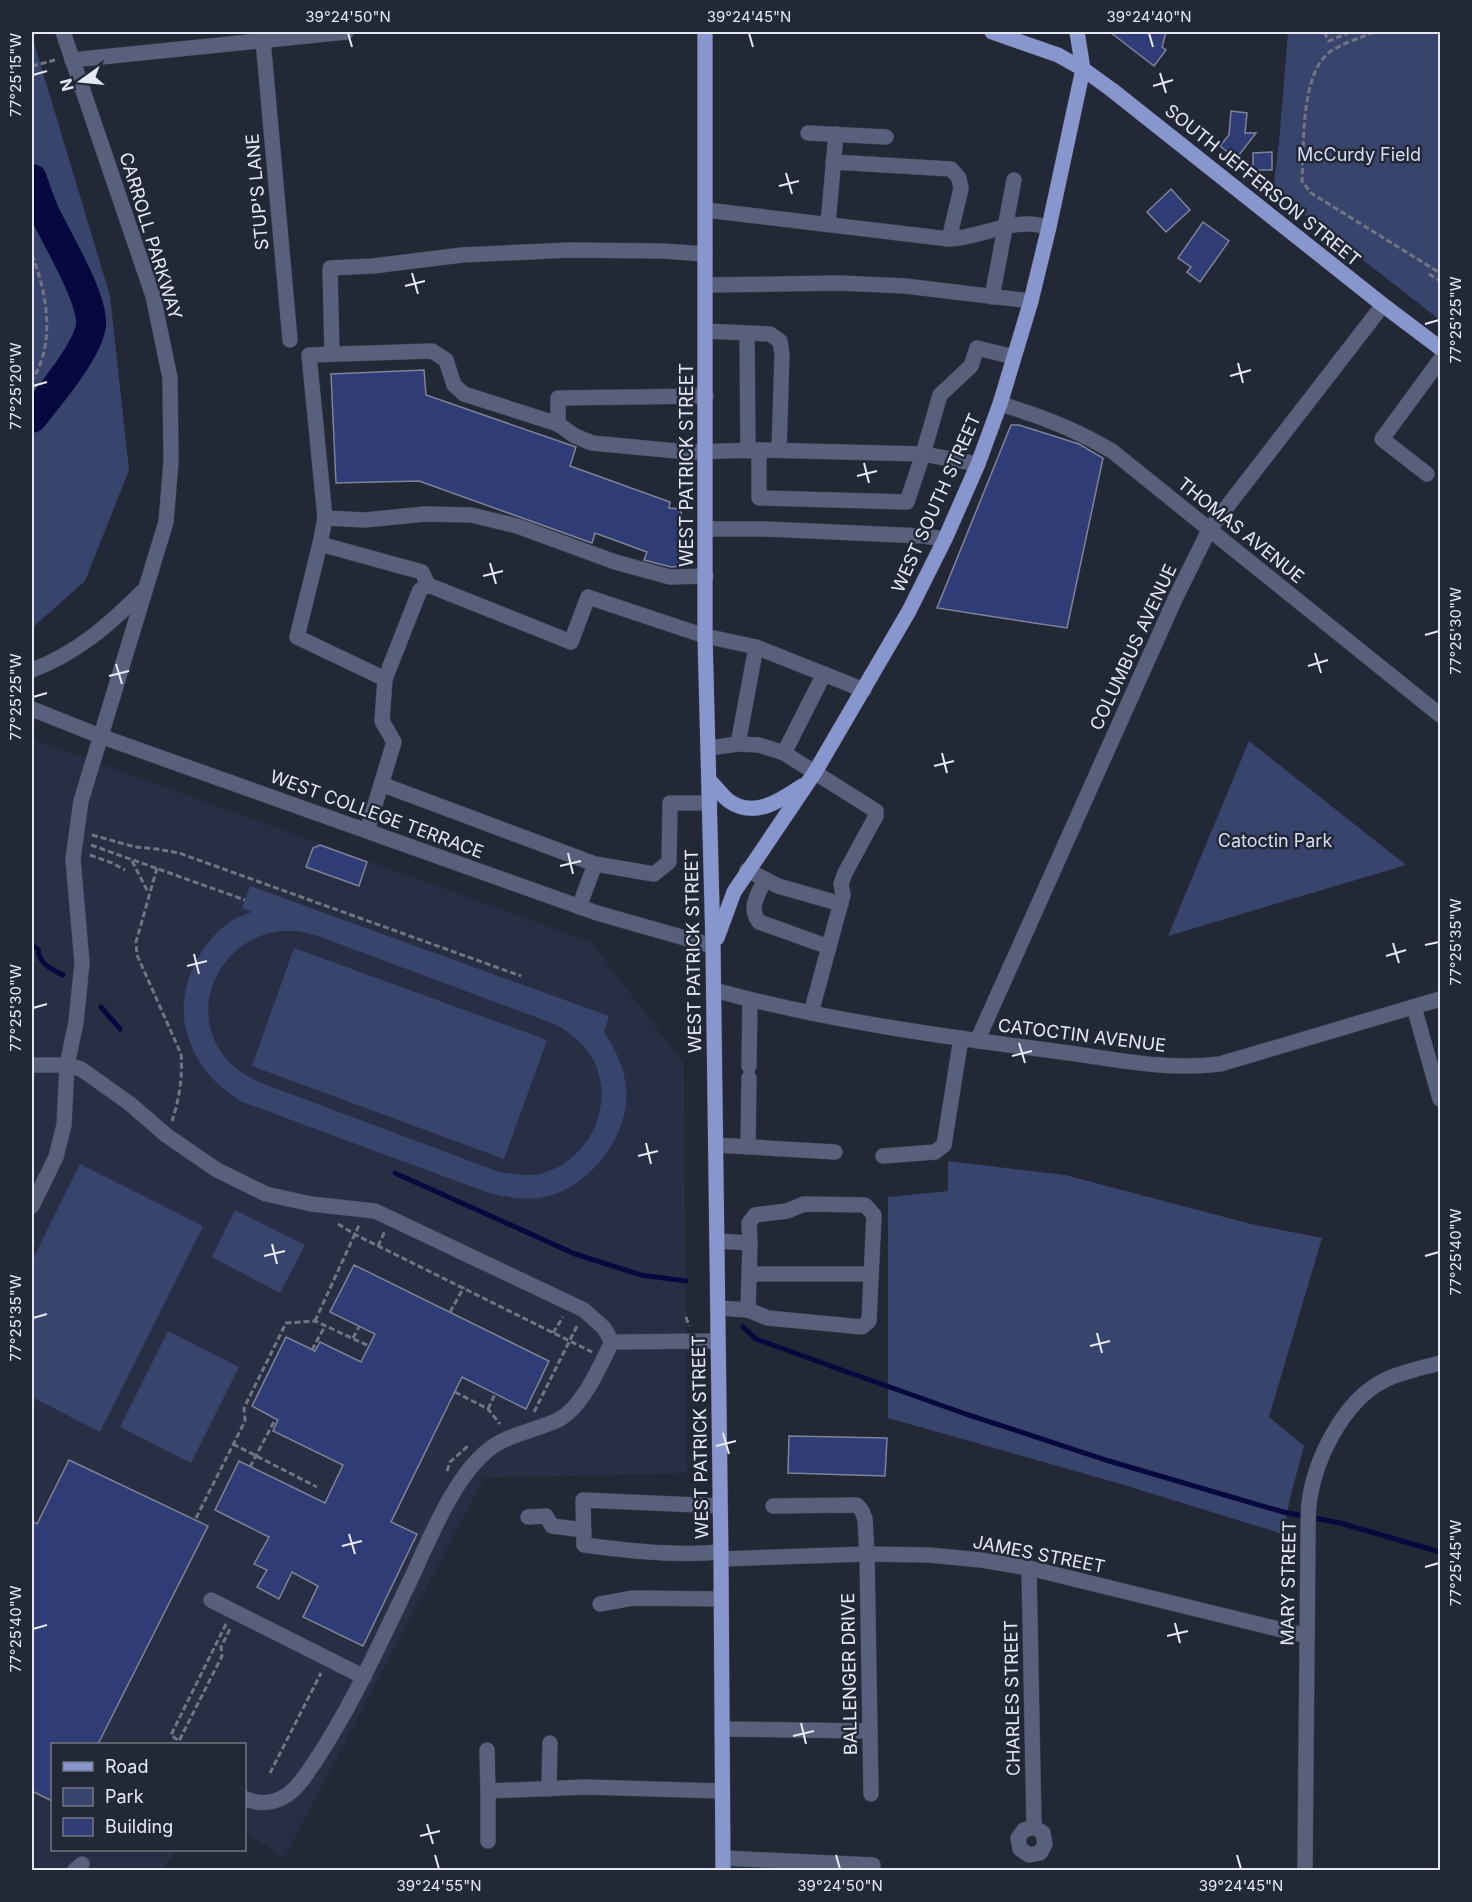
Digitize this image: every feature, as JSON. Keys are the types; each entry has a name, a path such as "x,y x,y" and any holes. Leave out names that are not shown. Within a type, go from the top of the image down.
{"main road":[{"name":"WEST PATRICK STREET","path":"705,32 705,636 714,990 723,1864"},
{"name":"SOUTH JEFFERSON STREET","path":"992,32 1058,55 1083,69 1440,348"},
{"name":"WEST SOUTH STREET","path":"713,946 734,892 812,777 909,611 945,540 978,464 1000,404 1031,301 1048,227 1083,69 1077,32"},
{"path":"710,781 728,801 746,808 755,808 775,803 812,777"}],"street":[{"name":"CARROLL PARKWAY","path":"32,1206 56,1157 64,1125 67,1065 76,1022 82,963 73,859 81,801 166,522 171,462 170,378 153,296 122,200 64,60 63,32"},
{"path":"64,60 346,32"},
{"name":"STUP'S LANE","path":"264,40 290,340"},
{"path":"808,132 886,137"},
{"path":"828,225 836,134"},
{"path":"833,162 951,169 959,178 961,189 950,239"},
{"path":"992,297 1014,180"},
{"path":"706,210 950,239 1029,224 1048,227"},
{"path":"332,354 330,268 373,267 462,255 570,250 705,254"},
{"path":"706,285 905,286 1031,301"},
{"name":"COLUMBUS AVENUE","path":"883,1156 935,1152 944,1145 969,1039 1209,530 1383,305"},
{"path":"706,331 770,334 780,341 782,354 779,450"},
{"path":"747,333 759,498 907,502 940,395 971,366 977,348 1014,357"},
{"path":"385,679 297,637 325,518 309,355 432,351 446,360 454,385 464,394 558,424 575,436 592,443 688,452 779,450 923,454 978,464"},
{"path":"1427,474 1382,439 1440,360"},
{"path":"558,424 558,398 706,396"},
{"name":"THOMAS AVENUE","path":"1000,404 1083,434 1102,445 1440,715"},
{"path":"325,518 365,520 425,514 471,515 517,526 615,562 670,577 706,576"},
{"path":"705,529 766,529 922,536 945,540"},
{"path":"320,544 422,572 428,585 571,642 588,597 705,636 756,647 864,690"},
{"path":"366,831 394,742 382,721 385,679 420,590 428,585"},
{"path":"32,670 51,663 107,627 145,589"},
{"path":"738,744 756,647"},
{"path":"784,753 824,674"},
{"name":"WEST COLLEGE TERRACE","path":"32,709 100,736 579,907 713,946"},
{"path":"709,748 738,744 759,745 784,753 812,777 876,811 876,816 841,884 843,895 841,904 811,1013"},
{"path":"381,784 595,864 654,874 669,862 670,804 710,803"},
{"path":"579,907 595,864"},
{"path":"747,870 778,886 841,904"},
{"path":"765,879 753,904 754,915 759,922 829,947"},
{"name":"CATOCTIN AVENUE","path":"714,990 811,1013 969,1039 1174,1066 1220,1064 1440,999"},
{"path":"748,1147 750,1000"},
{"path":"1414,1007 1440,1099"},
{"path":"748,1096 740,1082 740,1058 749,1048"},
{"path":"32,1065 67,1065 81,1069 113,1091 166,1135 217,1170 266,1194 311,1204 375,1211 584,1310 604,1328 612,1342"},
{"path":"716,1145 835,1152"},
{"path":"718,1308 748,1310 768,1318 862,1327 869,1321 874,1215 865,1204 804,1204 788,1211 755,1215 749,1223 748,1310"},
{"path":"717,1241 750,1243"},
{"path":"749,1274 871,1274"},
{"path":"612,1342 718,1341"},
{"path":"246,1799 260,1804 288,1795 302,1780 326,1745 364,1677 443,1511 463,1475 495,1445 561,1419 584,1395 612,1342"},
{"name":"MARY STREET","path":"1305,1870 1309,1503 1321,1461 1332,1435 1345,1414 1365,1392 1384,1380 1440,1363"},
{"path":"528,1517 546,1516 552,1526 584,1530 583,1500 720,1506"},
{"name":"BALLENGER DRIVE","path":"773,1506 857,1505 865,1519 870,1794"},
{"name":"JAMES STREET","path":"584,1530 584,1545 633,1551 721,1556 929,1555 981,1560 1029,1568 1307,1636"},
{"name":"CHARLES STREET","path":"1029,1568 1034,1827"},
{"path":"600,1604 633,1598 721,1599"},
{"path":"211,1600 364,1677"},
{"path":"722,1729 870,1731"},
{"path":"549,1743 549,1789"},
{"path":"487,1750 488,1841"},
{"path":"488,1791 585,1787 722,1791"},
{"path":"723,1864 873,1865"}],"path":[{"path":"1324,32 1329,41 1350,32"},
{"path":"1374,32 1332,51 1314,73 1308,93 1302,181 1311,193 1440,273"},
{"path":"32,66 64,60"},
{"path":"32,255 42,279 47,332 42,356 32,380"},
{"path":"1429,274 1440,281"},
{"path":"92,835 135,847 179,853 521,976"},
{"path":"91,845 245,900"},
{"path":"90,855 125,870"},
{"path":"131,860 149,894"},
{"path":"157,868 136,942 137,955 181,1054 182,1068 175,1112 166,1135"},
{"path":"332,1219 356,1235 553,1333 592,1352 594,1347"},
{"path":"315,1321 362,1219"},
{"path":"450,1312 464,1287"},
{"path":"553,1333 562,1317 567,1317"},
{"path":"573,1319 585,1325"},
{"path":"195,1518 245,1421 243,1408 286,1323 315,1321 369,1346"},
{"path":"534,1414 579,1322"},
{"path":"312,1350 325,1326"},
{"path":"353,1339 359,1327"},
{"path":"454,1392 488,1409 500,1424"},
{"path":"488,1409 495,1394"},
{"path":"528,1417 542,1410"},
{"path":"250,1467 276,1418"},
{"path":"492,1428 508,1420"},
{"path":"446,1474 450,1462 474,1441"},
{"path":"233,1444 317,1486"},
{"path":"221,1620 232,1625 220,1647 222,1656 179,1741 171,1735 227,1623"},
{"path":"270,1773 322,1671"}],"shaded area":[{"path":"32,739 591,942 684,1064 687,1473 484,1478 284,1858 246,1833 246,1743 51,1743 51,1851 176,1851 162,1870 32,1870"}],"green space":[{"name":"McCurdy Field","path":"1288,32 1440,32 1440,320 1273,190"},
{"path":"32,36 110,296 129,470 85,581 32,628"},
{"name":"Catoctin Park","path":"1249,741 1406,865 1168,936"},
{"path":"250,886 609,1016 604,1032 621,1065 626,1087 626,1105 622,1123 604,1156 577,1183 561,1192 544,1197 523,1199 489,1193 240,1101 213,1079 198,1059 186,1030 184,1002 190,975 203,950 211,939 231,921 252,912 242,908","holes":["280,931 299,931 318,936 557,1025 571,1035 584,1046 591,1056 599,1073 602,1092 595,1127 586,1143 558,1167 540,1174 499,1172 256,1081 237,1069 224,1057 212,1033 208,1013 210,994 217,976 228,959 242,946 260,936"]},
{"path":"294,948 547,1040 504,1159 252,1066"},
{"path":"948,1161 1065,1175 1251,1224 1322,1238 1269,1417 1304,1446 1283,1534 1121,1484 888,1418 888,1197 948,1191"},
{"path":"80,1164 203,1226 100,1432 32,1397 32,1261"},
{"path":"235,1210 305,1245 280,1293 212,1257"},
{"path":"168,1331 239,1367 191,1463 120,1427"}],"building":[{"path":"1110,32 1166,32 1162,47 1166,50 1154,66"},
{"path":"1231,111 1247,113 1245,133 1256,133 1236,159 1220,146 1229,135"},
{"path":"1272,152 1272,170 1253,170 1253,153"},
{"path":"1171,189 1190,210 1166,232 1147,212"},
{"path":"1203,222 1229,241 1200,282 1187,272 1191,267 1178,258"},
{"path":"424,370 426,395 576,447 570,466 670,502 669,508 681,509 684,566 671,567 644,560 647,552 595,533 592,543 419,481 336,483 331,374"},
{"path":"1011,425 1019,425 1079,444 1103,458 1067,628 937,608"},
{"path":"320,845 367,862 359,886 306,867 313,848"},
{"path":"354,1265 549,1361 526,1409 462,1377 391,1522 417,1534 363,1646 303,1617 318,1586 292,1572 279,1599 257,1587 267,1570 254,1564 269,1537 215,1510 239,1461 325,1503 343,1465 273,1431 278,1420 252,1406 286,1337 315,1351 320,1342 361,1362 375,1334 330,1312"},
{"path":"789,1436 887,1438 885,1476 788,1473"},
{"path":"69,1460 208,1526 99,1743 51,1743 51,1800 32,1791 32,1521 37,1524"}],"waterway":[{"path":"32,179 45,214 80,285 90,314 91,325 83,348 32,418"},
{"path":"32,945 38,949 46,965 63,975"},
{"path":"101,1007 120,1029"},
{"path":"395,1173 575,1254 641,1275 686,1281"},
{"path":"743,1327 756,1339 963,1413 1109,1461 1283,1512 1340,1523 1440,1552"}]}
